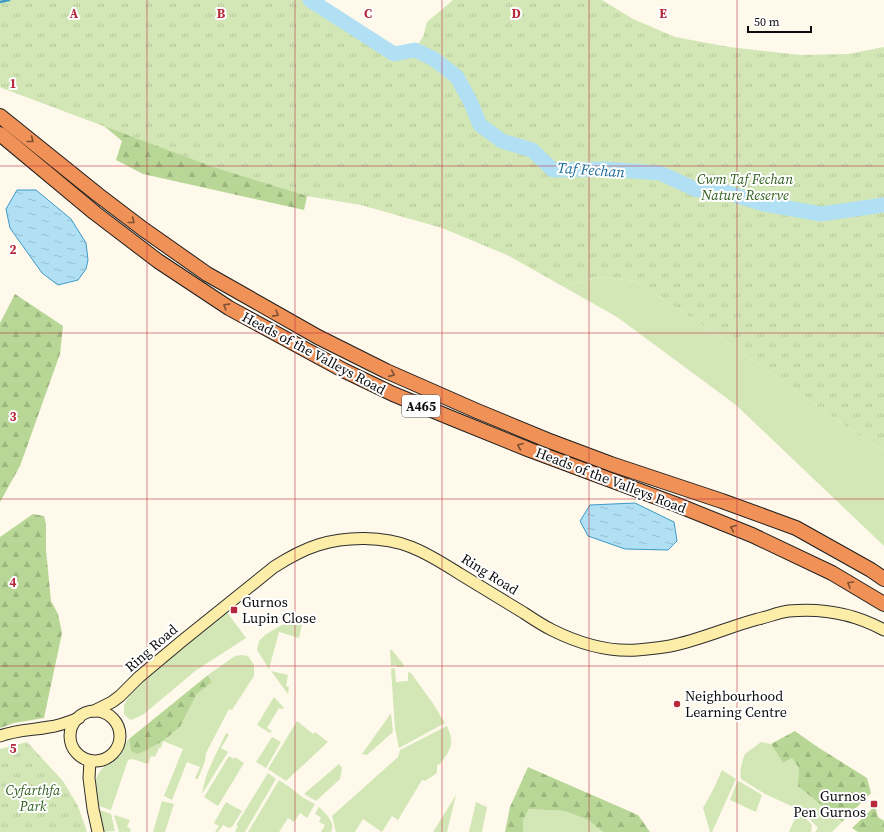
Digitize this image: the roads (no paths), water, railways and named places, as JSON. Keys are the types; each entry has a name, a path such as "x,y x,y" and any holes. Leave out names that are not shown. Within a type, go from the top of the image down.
{"highway":[{"name":"Heads of the Valleys Road","path":"0,116 97,194 143,229 207,274 318,337 386,371 547,440 611,464 722,501 796,528 871,570 884,579"},
{"name":"Heads of the Valleys Road","path":"0,134 95,213 158,261 229,308 337,366 393,394 456,420 752,535 832,573 884,604"}],"street":[{"name":"Ring Road","path":"94,711 120,696 139,677 274,567 300,552 319,545 353,539 374,539 411,547 432,557 552,630 574,640 599,647 635,650 670,646 788,611 815,610 836,612 862,620 884,630"},
{"path":"116,722 116,704 120,696"},
{"path":"94,711 106,713 113,718 120,731 119,745 112,755 102,761 90,761 82,758 76,752 71,745 70,736 71,728 79,718 82,715 94,711"},
{"path":"0,736 7,733 61,725 79,718"},
{"path":"50,727 66,735 71,740"},
{"path":"90,761 89,778 92,809 98,832"}],"water":[{"path":"17,190 36,190 71,219 86,243 88,260 86,269 78,280 58,285 42,273 10,228 6,209"},
{"path":"635,503 674,522 677,541 668,550 625,549 588,536 580,521 590,505"}],"waterway":[{"path":"0,2 9,0"},
{"name":"Taf Fechan","path":"310,0 394,54 415,50 434,59 457,77 471,103 480,125 502,141 532,150 553,170 605,169 660,173 697,190 709,187 764,204 821,214 884,205"}],"place":[{"name":"Gurnos Lupin Close","path":"234,610"},
{"name":"Neighbourhood Learning Centre","path":"677,704"},
{"name":"Gurnos Pen Gurnos","path":"874,804"}],"park label":[{"name":"Cwm Taf Fechan Nature Reserve","path":"745,188"},
{"name":"Cyfarthfa Park","path":"33,798"}]}
